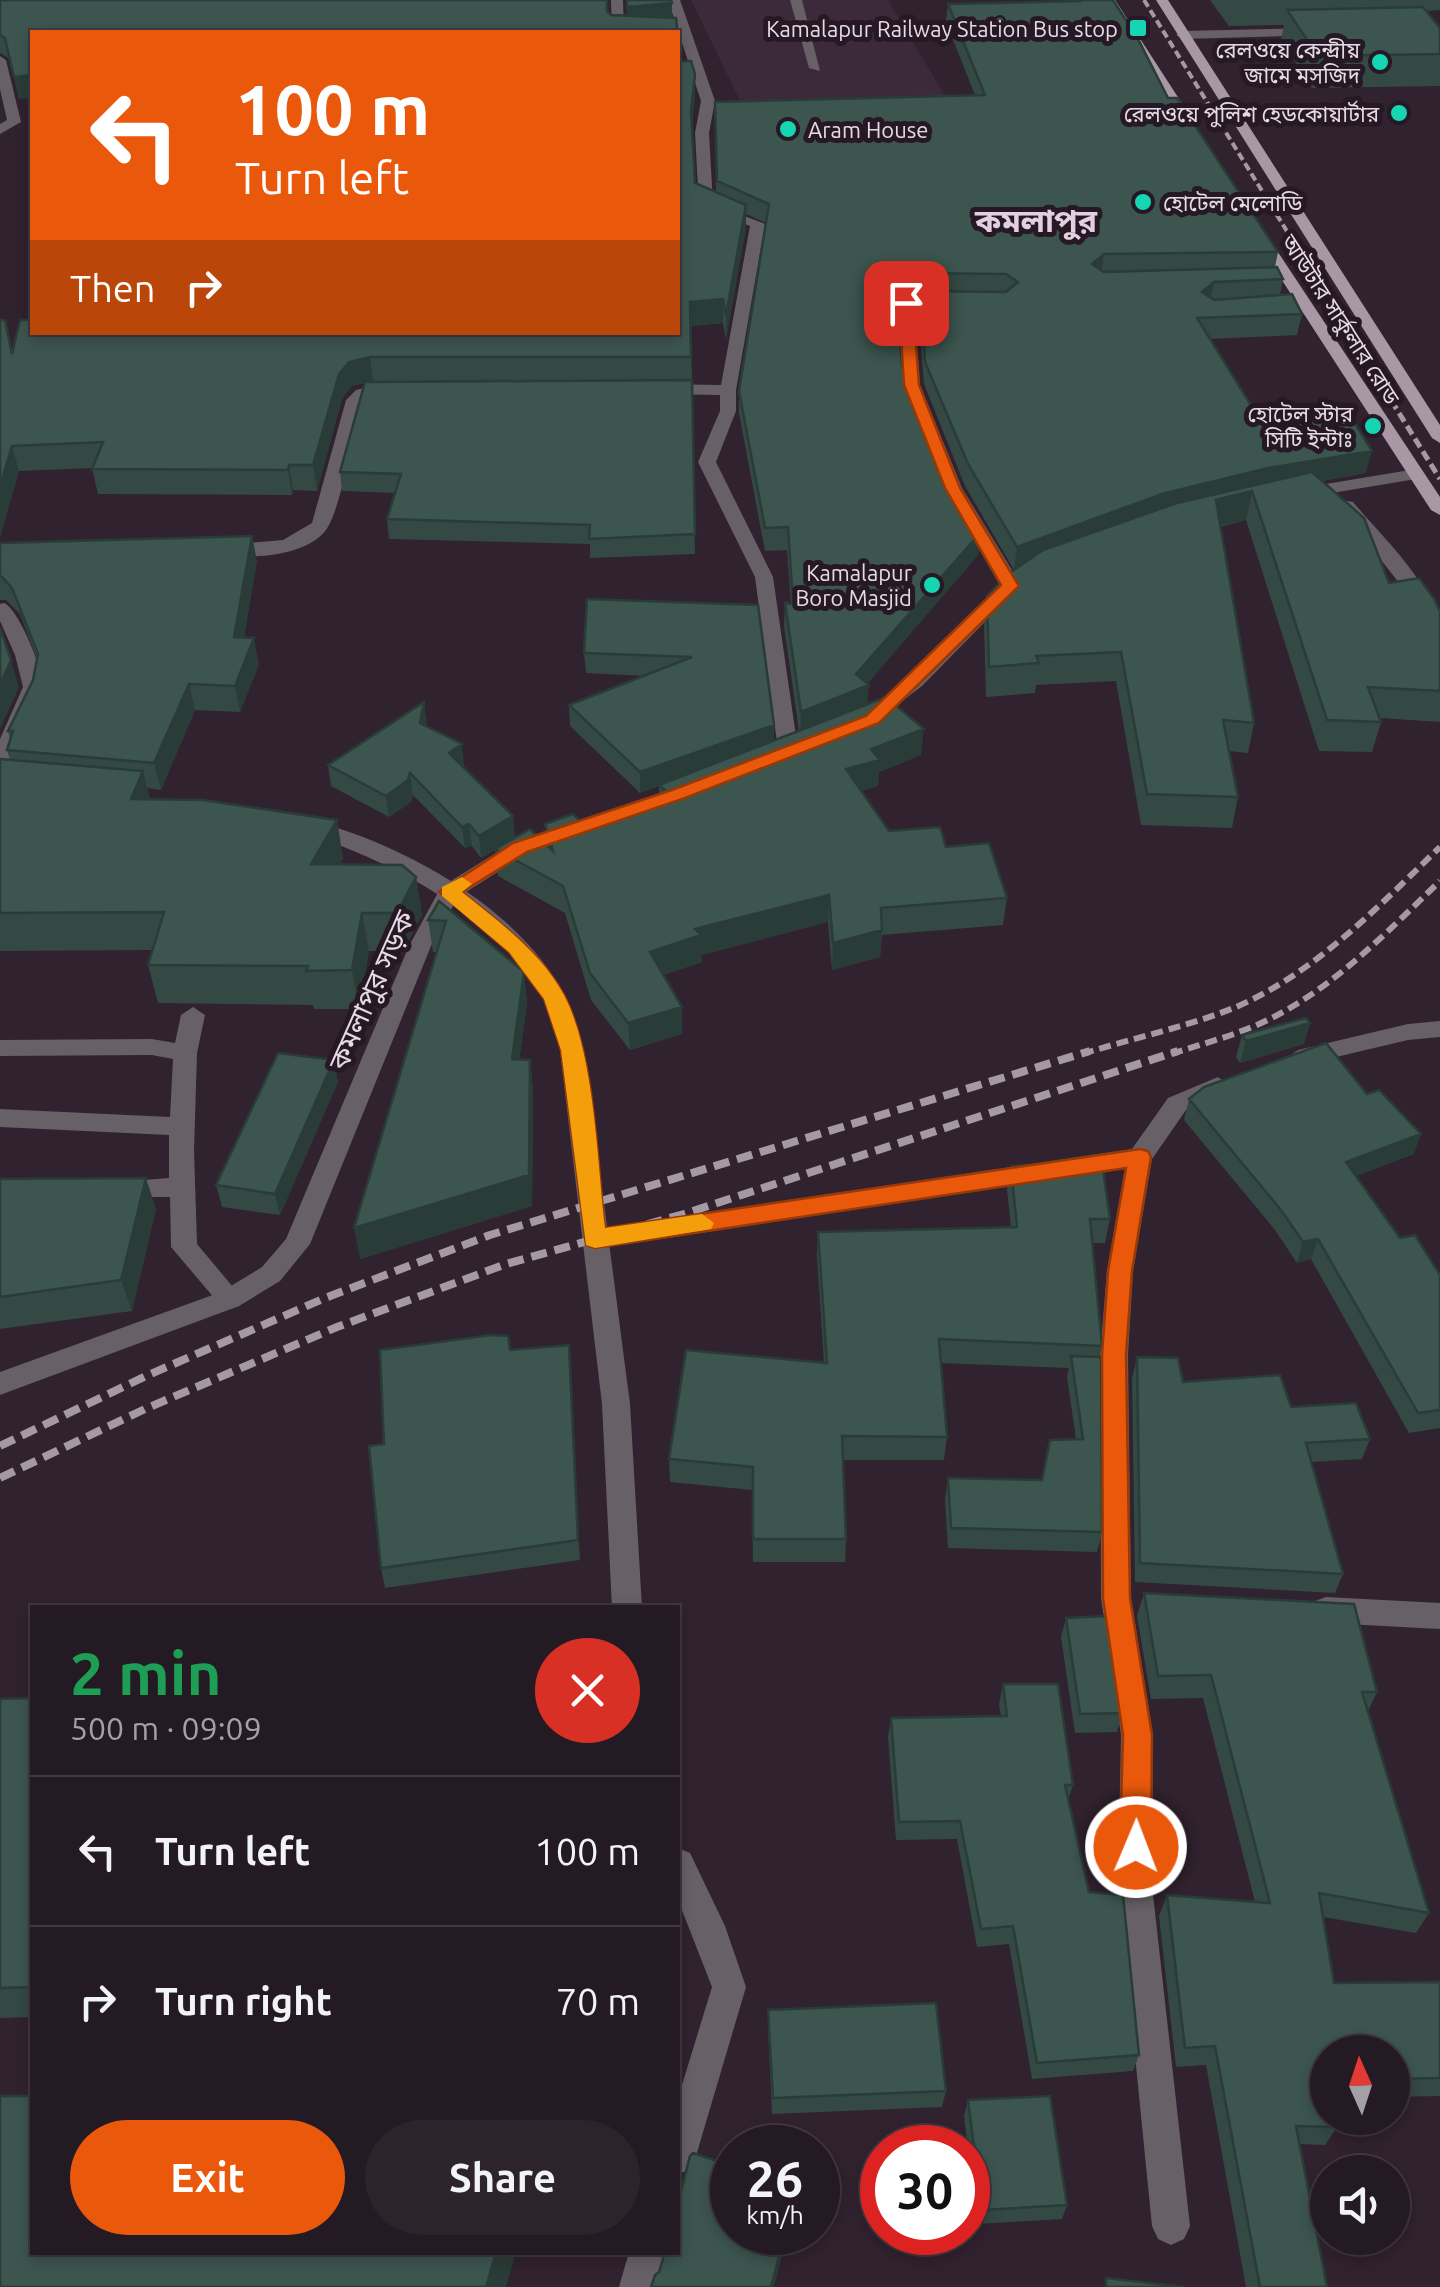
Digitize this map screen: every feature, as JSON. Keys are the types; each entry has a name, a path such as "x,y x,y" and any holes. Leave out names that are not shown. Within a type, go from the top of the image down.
{"main road":[{"path":"1109,0 1196,136"},
{"name":"আউটার সার্কুলার রোড","path":"1162,0 1440,438"},
{"name":"আউটার সার্কুলার রোড","path":"1248,216 1440,510"}],"street":[{"path":"617,0 618,30"},
{"path":"674,0 708,100 702,134 706,206 758,224 728,390 728,411 707,462 764,578 787,751"},
{"path":"796,0 815,68"},
{"path":"680,31 684,31"},
{"path":"1182,35 1341,31"},
{"path":"0,60 14,122 0,130"},
{"path":"1270,281 1290,281"},
{"path":"964,304 906,303 912,385 952,488 1010,586"},
{"path":"1288,308 1307,307"},
{"path":"200,550 279,548 306,540 320,524 354,400 373,390 413,390"},
{"path":"641,390 728,390"},
{"path":"1281,496 1416,474"},
{"path":"1330,488 1394,562 1440,629"},
{"path":"850,730 872,720 1010,586 1030,572"},
{"path":"0,762 33,687 25,655 4,610"},
{"name":"কমলাপুর সড়ক","path":"0,1384 230,1300 271,1274 297,1244 420,946 449,892 520,848 661,800"},
{"path":"288,822 326,831 406,864 449,892 516,947 554,997 572,1050 616,1404 627,1605"},
{"path":"193,1014 184,1053 184,1247 230,1300"},
{"path":"1171,2226 1135,1885 1137,1735 1116,1598 1114,1355 1120,1271 1140,1157 1176,1104 1258,1069 1408,1032 1440,1029"},
{"path":"0,1048 152,1048 184,1053"},
{"path":"0,1118 182,1128"},
{"path":"595,1239 1140,1157"},
{"path":"91,1191 182,1187"},
{"path":"1116,1598 1154,1600"},
{"path":"1288,1608 1440,1616"},
{"path":"680,1868 713,1938 728,1987 680,2149"},
{"path":"638,2287 647,2255"}],"shaded area":[{"path":"691,0 888,0 953,109 748,117"}],"building":[{"path":"0,0 607,0 611,15 676,18 678,30 30,30 30,75 14,77 5,38 0,35"},
{"path":"627,0 671,0 672,3 627,7"},
{"path":"1113,0 1168,98 1177,98 1278,252 1104,254 1092,264 1104,272 1277,267 1283,279 1214,282 1202,292 1214,300 1292,294 1302,314 1197,318 1257,415 1348,412 1372,451 1268,468 1162,494 1017,547 968,464 925,362 920,291 1006,292 1018,282 1006,274 907,273 896,282 902,365 942,467 981,532 856,674 869,685 801,712 785,603 793,604 788,527 765,528 739,391 769,204 717,181 715,102 985,95 948,4"},
{"path":"1423,7 1440,28 1440,54 1318,56 1287,10"},
{"path":"680,52 681,61 691,61 695,74 691,111 695,183 746,205 726,315 723,299 690,302 691,357 370,357 349,362 339,374 313,465 289,465 288,470 92,469 103,442 12,446 0,486 0,320 5,320 12,354 20,320 30,320 30,335 680,335"},
{"path":"692,380 695,534 589,539 590,525 387,519 401,474 340,472 365,382"},
{"path":"1312,472 1364,518 1389,583 1419,578 1435,600 1440,612 1440,691 1368,687 1381,722 1327,720 1252,491 1216,500 1254,723 1223,720 1238,797 1147,794 1121,652 1036,656 1039,663 989,667 987,596 1008,574 1043,550 1177,503"},
{"path":"252,536 234,637 254,638 235,686 189,684 154,763 7,750 13,731 8,731 33,680 38,654 12,588 0,575 0,543"},
{"path":"587,599 758,605 774,725 640,772 569,705 692,657 584,653"},
{"path":"0,628 11,660 0,685"},
{"path":"886,697 924,729 871,749 880,760 846,769 889,831 940,827 946,847 989,843 1007,898 881,908 882,930 833,943 829,895 695,929 701,935 650,952 682,1007 628,1023 590,973 563,886 495,849 530,829 553,851 545,824 573,814 586,827 669,794 659,785"},
{"path":"424,702 420,723 462,744 449,753 513,816 479,836 469,824 462,827 410,773 408,780 386,796 328,765"},
{"path":"0,759 143,771 131,799 203,800 337,820 311,864 402,865 416,877 397,913 362,913 352,970 148,965 164,912 0,913"},
{"path":"439,901 524,972 512,1059 530,1060 529,1175 354,1228 446,921 428,920"},
{"path":"1306,1018 1310,1023 1246,1041 1242,1035"},
{"path":"1326,1043 1367,1094 1379,1090 1421,1134 1346,1162 1400,1238 1415,1235 1440,1275 1440,1410 1418,1413 1318,1239 1303,1242 1189,1099 1204,1087"},
{"path":"278,1053 334,1060 275,1194 216,1185"},
{"path":"1102,1162 1110,1219 1090,1219 1102,1346 939,1339 947,1437 842,1436 846,1539 753,1539 753,1467 669,1459 686,1350 827,1363 818,1232 1017,1227 1011,1166"},
{"path":"146,1178 121,1280 0,1297 0,1179"},
{"path":"508,1336 510,1350 569,1345 578,1540 381,1568 369,1446 384,1444 380,1350"},
{"path":"1071,1356 1101,1357 1102,1532 951,1528 948,1478 1042,1480 1050,1440 1083,1439"},
{"path":"1137,1357 1178,1358 1183,1382 1280,1375 1291,1407 1356,1403 1370,1439 1306,1443 1343,1574 1140,1563"},
{"path":"1144,1593 1354,1604 1377,1692 1362,1692 1429,1913 1319,1893 1334,1983 1440,1982 1440,2078 1410,2079 1410,2035 1310,2035 1310,2126 1296,2126 1310,2199 1310,2255 1321,2255 1327,2287 1260,2287 1215,2046 1185,2048 1167,1895 1270,1903 1211,1675 1158,1676"},
{"path":"1108,1616 1122,1713 1080,1714 1066,1618"},
{"path":"1003,1684 1058,1684 1073,1785 1065,1785 1089,1892 1123,1895 1139,2055 1037,2063 1013,1926 981,1929 960,1821 899,1822 891,1718 1007,1716"},
{"path":"30,1698 30,1987 0,1988 0,1699"},
{"path":"936,2003 946,2091 773,2098 768,2010"},
{"path":"0,2096 30,2096 30,2255 495,2255 486,2287 0,2287"},
{"path":"1050,2096 1067,2205 990,2210 990,2125 971,2125 968,2100"},
{"path":"693,2153 710,2159 710,2255 779,2255 771,2287 651,2287 664,2255 680,2255 680,2195 690,2156"},
{"path":"1106,2278 1184,2287 1106,2287"}],"railway":[{"path":"1144,0 1314,275"},
{"path":"1312,273 1440,479"},
{"path":"1082,1054 1198,1021 1265,993 1345,936 1440,847"},
{"path":"1171,1054 1252,1027 1304,999 1352,963 1440,881"},
{"path":"0,1446 146,1376 325,1298 490,1235 1090,1051"},
{"path":"0,1478 145,1409 337,1327 506,1264 684,1214 1178,1051"}],"slow traffic":[{"path":"462,884 449,892 516,947 554,997 572,1050 595,1239 702,1223"}],"place":[{"name":"Kamalapur Railway Station Bus stop","path":"1138,28"},
{"name":"রেলওয়ে কেন্দ্রীয় জামে মসজিদ","path":"1380,62"},
{"name":"রেলওয়ে পুলিশ হেডকোয়ার্টার","path":"1399,113"},
{"name":"Aram House","path":"788,129"},
{"name":"হোটেল মেলোডি","path":"1143,202"},
{"name":"হোটেল স্টার সিটি ইন্টাঃ","path":"1373,426"},
{"name":"Kamalapur Boro Masjid","path":"932,585"}],"district":[{"name":"কমলাপুর","path":"1036,220"}],"route":[{"path":"906,303 912,385 952,488 1010,586 872,720 678,794 520,848 449,892 516,947 554,997 572,1050 595,1239 1140,1157 1120,1271 1114,1355 1116,1598 1137,1735 1136,1847"}]}
